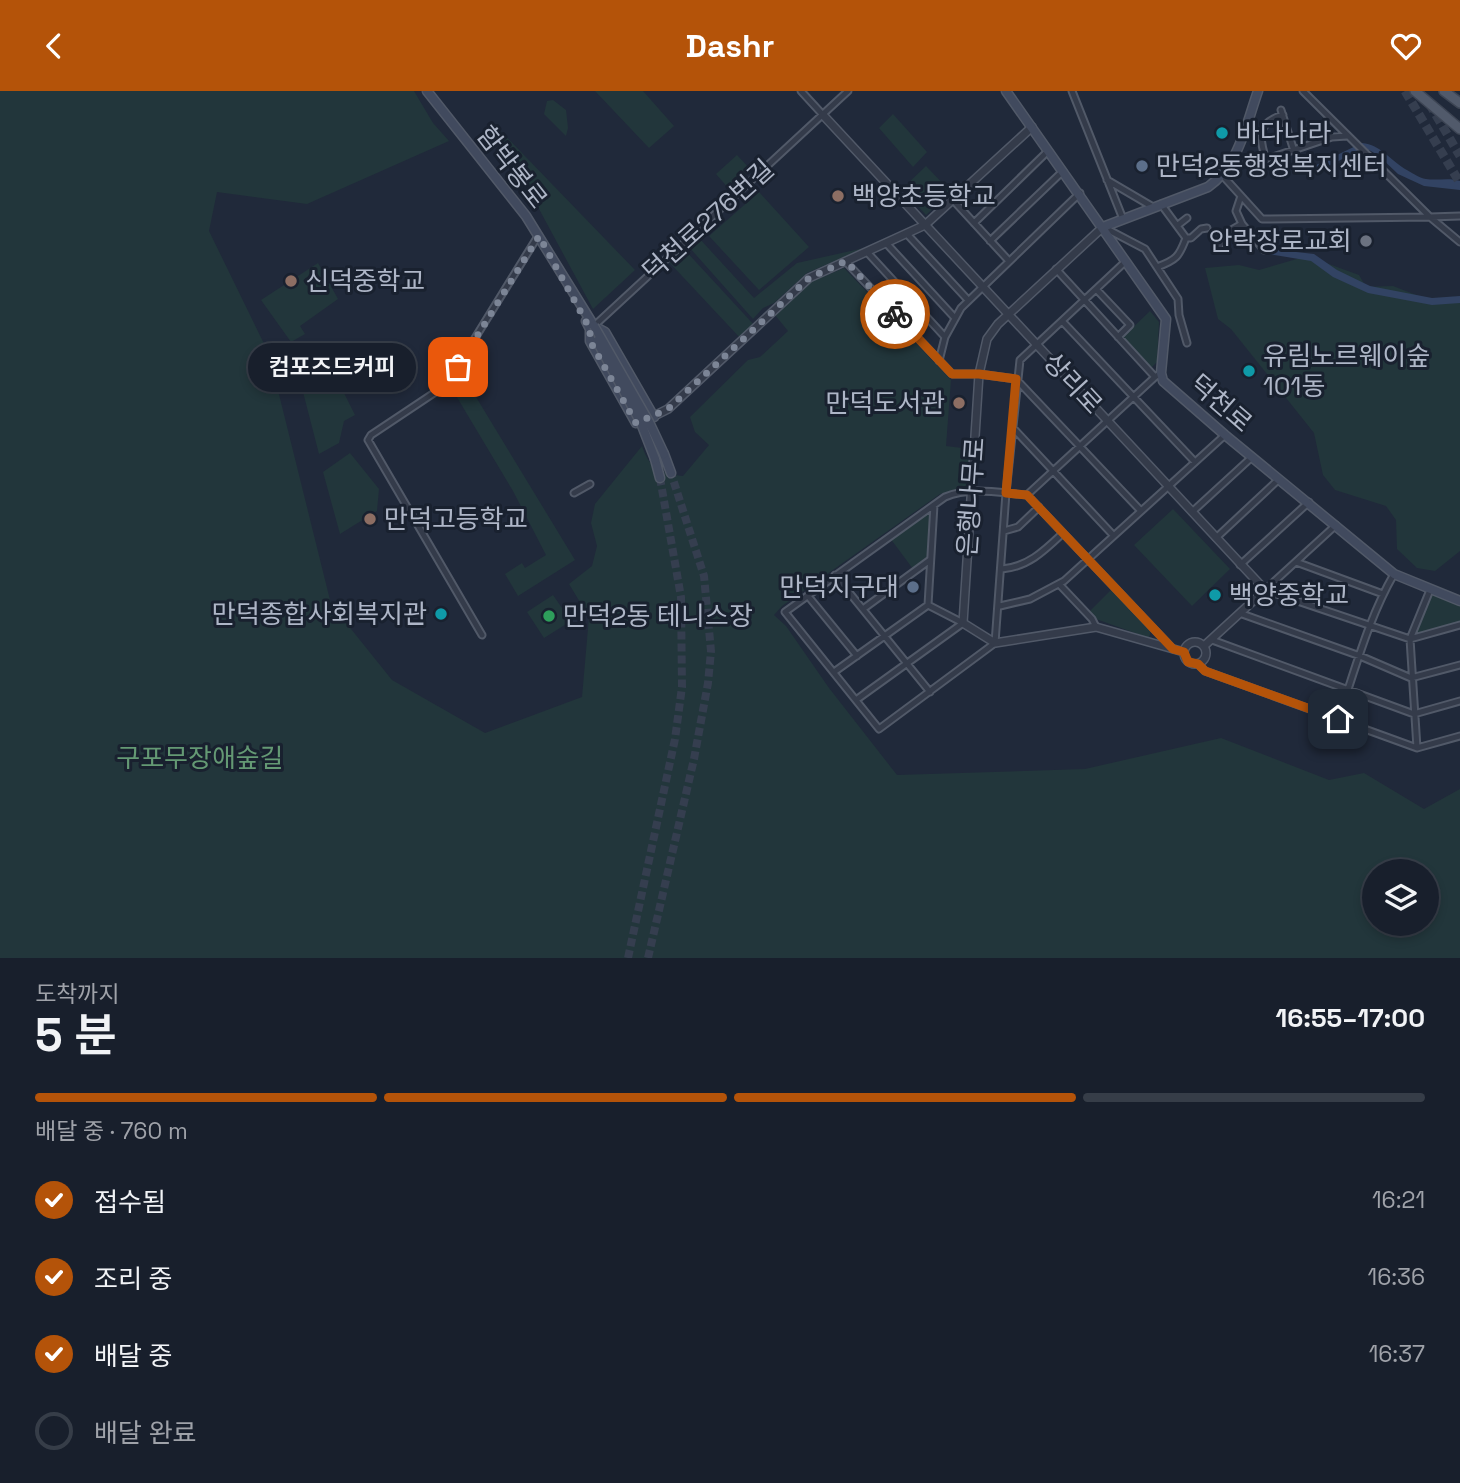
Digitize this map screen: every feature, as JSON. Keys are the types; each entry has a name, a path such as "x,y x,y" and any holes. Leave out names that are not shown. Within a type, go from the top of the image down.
{"main road":[{"name":"함박봉로","path":"427,91 539,236 592,327"},
{"name":"덕천로","path":"1006,91 1166,319 1158,375 1163,381 1394,574 1460,601"},
{"path":"1103,227 1208,187 1223,176 1235,156 1258,91"},
{"path":"1415,91 1460,129"},
{"path":"1444,91 1460,103"},
{"path":"592,327 605,333 654,417"},
{"path":"592,327 590,341 636,423"},
{"path":"592,327 641,407 659,456 671,473"},
{"path":"659,456 660,478"}],"street":[{"path":"801,91 823,115"},
{"name":"덕천로276번길","path":"592,327 848,91"},
{"path":"1072,91 1123,219"},
{"path":"1303,91 1364,154 1460,242"},
{"path":"1266,160 1259,139 1266,124 1282,113 1294,151"},
{"name":"상리로","path":"823,115 1265,590"},
{"path":"636,423 668,409 809,278 925,225 1032,127"},
{"path":"1244,132 1259,139"},
{"path":"1235,156 1252,165 1332,137 1347,136"},
{"path":"974,223 1048,151"},
{"path":"990,241 1063,171"},
{"path":"1223,176 1262,219 1460,216"},
{"path":"1107,180 1157,206 1178,225 1186,238"},
{"path":"939,361 954,317 968,300 1080,193"},
{"path":"1241,196 1236,211 1242,223 1264,250"},
{"path":"953,200 1009,261"},
{"path":"1218,248 1228,232 1256,212"},
{"path":"1178,225 1188,218"},
{"path":"1103,227 1145,249 1178,299 1179,315 1187,343"},
{"name":"은행나무로","path":"963,623 979,374 987,339 1009,314 1103,227"},
{"path":"1186,238 1191,238 1201,229 1207,228"},
{"path":"907,233 968,300"},
{"path":"482,635 368,440 371,435 446,385 539,236"},
{"path":"1157,267 1171,262 1179,255 1186,238"},
{"path":"886,243 954,317"},
{"path":"867,252 945,337"},
{"path":"671,253 676,259"},
{"path":"846,261 952,374 979,374 1016,379 1141,511"},
{"path":"995,643 1016,379 1020,360 1126,261"},
{"path":"1027,495 1158,375 1118,337 1056,269"},
{"path":"1096,289 1130,325 1118,337"},
{"path":"1062,321 1195,462"},
{"path":"1013,428 1114,535"},
{"path":"1000,606 1030,599 1059,584 1225,435"},
{"path":"1192,512 1252,457"},
{"path":"1216,538 1279,479"},
{"path":"574,493 590,484"},
{"path":"1173,649 1027,495 970,491 953,493 785,612 879,729 995,643 1096,627 1173,649 1184,652"},
{"path":"1240,565 1308,502"},
{"path":"928,605 934,505"},
{"path":"1004,531 1018,527 1039,507"},
{"path":"1204,646 1242,614 1336,524"},
{"path":"1002,569 1027,562 1042,553 1063,533"},
{"path":"863,610 930,560"},
{"path":"1296,562 1383,594"},
{"path":"1338,719 1370,626 1394,574"},
{"path":"835,575 930,692"},
{"path":"1059,584 1092,619 1096,627"},
{"path":"1265,590 1410,639 1460,625"},
{"path":"1417,748 1410,639 1430,590"},
{"path":"808,596 857,656"},
{"path":"928,605 995,643"},
{"path":"834,672 928,605"},
{"path":"1242,614 1360,656 1412,678 1460,664"},
{"path":"856,700 963,623"},
{"path":"1212,639 1414,714 1460,701"},
{"path":"1204,646 1194,642 1187,645 1184,652 1188,662 1198,664 1205,671 1417,748 1460,736"},
{"path":"1198,664 1206,657 1204,646"}],"green space":[{"name":"구포무장애숲길","path":"0,91 414,91 433,123 449,141 307,204 217,192 209,231 269,354 331,604 392,680 485,733 582,697 589,617 569,584 592,566 597,546 591,523 595,504 642,446 648,460 656,469 683,476 709,445 695,432 690,417 748,360 760,357 788,331 775,315 811,282 844,268 951,380 946,446 970,449 967,486 940,494 782,606 774,615 786,626 829,688 897,775 1085,769 1221,738 1329,780 1364,773 1424,809 1460,789 1460,958 0,958"},
{"path":"595,91 643,91 674,126 649,148"},
{"path":"553,100 566,110 566,136 544,114 547,101"},
{"path":"893,114 927,152 913,167 879,128"},
{"path":"492,122 635,270 593,309"},
{"path":"737,155 751,170 730,190 716,174"},
{"path":"926,166 951,192 926,215 902,189"},
{"path":"759,192 809,247 759,290 709,236"},
{"path":"699,238 754,298 797,263 864,248 807,273 753,319 689,247"},
{"path":"683,248 756,327 742,340 668,261"},
{"path":"1307,256 1359,275 1366,287 1393,286 1434,302 1460,296 1460,551 1435,571 1417,568 1397,549 1396,520 1386,506 1335,490 1323,475 1314,433 1231,329 1218,319 1205,268 1239,265 1259,270"},
{"path":"318,263 338,299 300,326 305,334 291,342 261,300"},
{"path":"1150,311 1159,322 1157,362 1151,368 1121,339"},
{"path":"321,347 355,415 344,421 339,443 319,454 295,361"},
{"path":"469,369 481,389 476,397 575,560 518,596 505,574 522,563 525,568 546,555 513,491 455,394"},
{"path":"350,453 379,489 377,511 340,534 323,472"},
{"path":"1173,509 1230,569 1192,606 1134,545"},
{"path":"930,511 929,557 913,569 890,538"},
{"path":"1112,589 1151,630 1149,638 1096,619 1089,612"},
{"path":"1432,592 1460,603 1460,624 1413,638"},
{"name":"만덕2동 테니스장","path":"553,595 571,621 544,638 527,612"}],"water":[{"path":"1362,143 1380,149 1405,169 1421,177 1460,181 1460,190 1424,186 1398,174 1369,150 1356,152 1317,172 1276,168 1278,162 1314,166"},
{"path":"1269,249 1314,254 1337,270 1370,286 1432,298 1460,296 1460,303 1432,305 1368,293 1333,277 1311,261 1268,254"}],"tunnel":[{"path":"1405,91 1460,183"},
{"path":"1429,103 1460,156"},
{"path":"648,958 694,759 711,651 704,576 671,473"},
{"path":"628,958 675,739 682,687 681,597 660,478"}],"way so far":[{"path":"458,367 539,236 590,329 590,341 636,423 668,409 809,278 846,261 895,314"}],"place":[{"name":"바다나라","path":"1222,133"},
{"name":"만덕2동행정복지센터","path":"1142,166"},
{"name":"백양초등학교","path":"838,196"},
{"name":"안락장로교회","path":"1366,241"},
{"name":"신덕중학교","path":"291,281"},
{"name":"컴포즈드커피","path":"458,367"},
{"name":"유림노르웨이숲 101동","path":"1249,371"},
{"name":"만덕도서관","path":"959,403"},
{"name":"만덕고등학교","path":"370,519"},
{"name":"만덕지구대","path":"913,587"},
{"name":"백양중학교","path":"1215,595"},
{"name":"만덕종합사회복지관","path":"441,614"},
{"name":"만덕2동 테니스장","path":"549,616"}],"route":[{"path":"895,314 952,374 1006,376 1016,379 1006,493 1027,495 1173,649 1184,652 1188,662 1198,664 1205,671 1338,719"}]}
